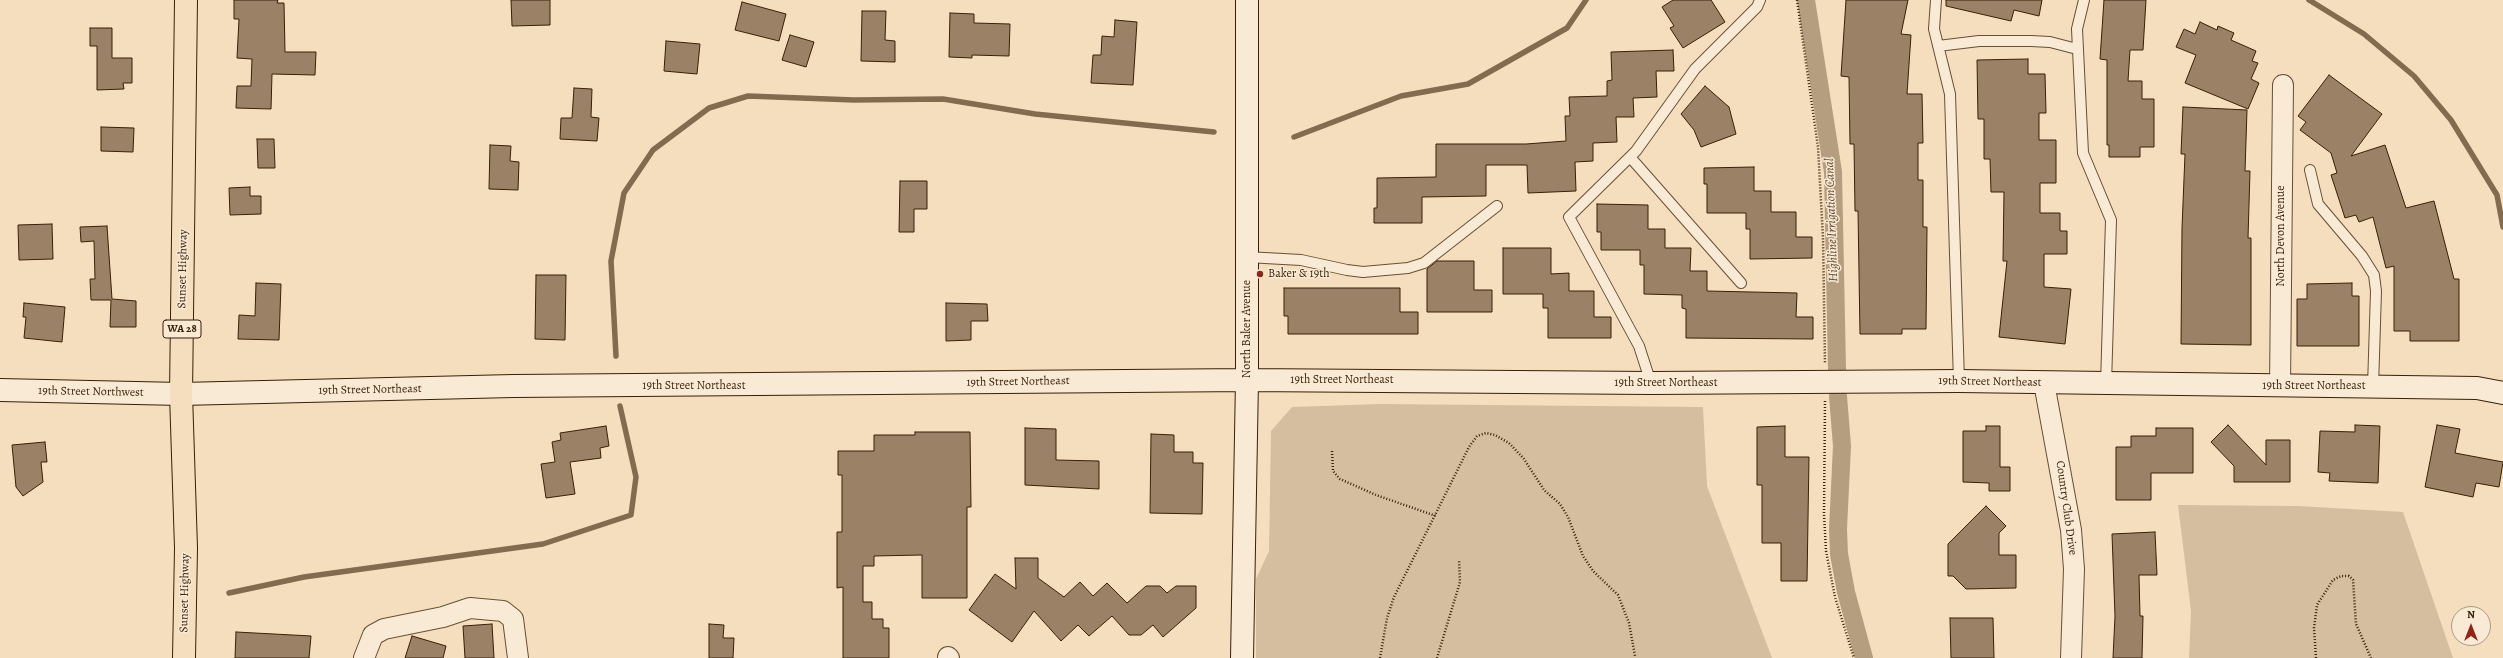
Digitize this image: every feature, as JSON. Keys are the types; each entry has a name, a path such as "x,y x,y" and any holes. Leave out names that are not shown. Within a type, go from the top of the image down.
{"highway":[{"name":"Sunset Highway","path":"184,658 186,548 181,394 186,0"}],"street":[{"name":"North Baker Avenue","path":"1242,658 1247,380 1247,0"},
{"name":"North Devon Avenue","path":"2280,386 2283,86"},
{"name":"19th Street Northeast","path":"181,394 513,386 1247,380 1651,383 1959,381 2477,388 2503,393"},
{"name":"Country Club Drive","path":"2044,383 2071,530 2074,569 2071,658"},
{"name":"19th Street Northwest","path":"0,390 181,394"},
{"path":"364,658 373,635 384,629 443,617 470,608 503,611 513,619 518,658"}],"lane":[{"path":"1651,383 1639,346 1569,217 1630,157 1695,69 1757,7 1760,0"},
{"path":"1936,0 1934,29 1950,94 1959,381"},
{"path":"2084,0 2077,28 2083,153 2111,220 2106,384"},
{"path":"1938,46 1979,41 2031,41 2050,42 2077,49"},
{"path":"1630,157 1741,283"},
{"path":"2310,170 2318,204 2362,256 2374,275 2376,291 2373,387"},
{"path":"1247,257 1301,260 1347,270 1378,272 1408,268 1424,262 1497,206"}],"path":[{"path":"1797,0 1818,147 1823,238 1826,382 1824,514 1826,551 1835,597 1854,658"},
{"path":"1380,658 1387,618 1394,597 1436,516 1469,447 1477,436 1486,433 1496,435 1509,442 1568,517 1583,556 1593,571 1618,595 1629,623 1635,656"},
{"path":"1332,451 1333,471 1340,479 1376,495 1436,516"},
{"path":"1437,658 1460,582 1459,560"},
{"path":"2316,658 2314,628 2317,606 2333,580 2341,576 2349,576 2354,580 2356,624 2371,658"}],"shaded area":[{"path":"1381,404 1703,407 1707,486 1772,658 1256,658 1256,579 1269,551 1271,431 1292,407"},
{"path":"2178,505 2298,506 2403,512 2453,658 2189,658 2191,611"}],"building":[{"path":"234,0 278,0 277,3 284,3 285,52 316,52 315,75 272,74 271,109 236,108 237,86 251,86 252,59 237,58 239,19 234,19"},
{"path":"511,0 550,0 550,25 512,26"},
{"path":"1673,0 1711,0 1725,22 1683,48 1670,28 1674,26 1662,7"},
{"path":"1846,0 1908,0 1901,34 1911,35 1907,94 1922,94 1923,143 1918,143 1918,180 1923,180 1923,227 1927,227 1926,329 1902,329 1902,334 1860,334 1858,211 1855,211 1854,144 1850,144 1849,77 1841,76"},
{"path":"1946,0 2042,0 2039,16 2014,10 2011,21 1946,6"},
{"path":"2104,0 2146,0 2143,50 2130,50 2128,81 2142,81 2142,99 2154,99 2154,147 2140,147 2140,157 2109,157 2109,145 2107,145 2107,60 2100,59"},
{"path":"742,2 786,14 779,41 735,30"},
{"path":"862,11 886,11 885,40 895,41 895,62 861,61"},
{"path":"950,13 974,14 974,23 1010,24 1009,56 972,55 972,58 949,57"},
{"path":"1115,20 1137,22 1133,85 1091,83 1093,55 1101,55 1102,36 1114,37"},
{"path":"2200,22 2217,30 2218,26 2234,33 2231,40 2256,51 2252,61 2258,63 2251,79 2259,83 2248,109 2185,83 2196,55 2176,47 2184,29 2195,34"},
{"path":"90,28 112,28 112,58 132,58 132,83 123,83 124,89 97,90 97,46 90,46"},
{"path":"790,35 814,42 806,67 782,60"},
{"path":"666,41 700,44 697,74 664,71"},
{"path":"1673,50 1674,71 1656,71 1657,97 1633,98 1634,117 1616,117 1617,142 1593,143 1593,161 1575,162 1576,191 1528,193 1527,165 1486,165 1486,196 1422,197 1422,223 1374,223 1374,208 1377,208 1377,178 1436,177 1436,144 1526,144 1566,141 1565,116 1570,116 1569,97 1607,96 1607,81 1612,80 1611,52"},
{"path":"2028,59 2028,74 2045,74 2046,113 2039,113 2039,140 2056,140 2056,183 2040,183 2040,213 2060,213 2060,231 2067,231 2067,254 2044,254 2044,287 2071,289 2065,344 1999,337 2007,261 2003,261 2004,192 1991,192 1990,159 1984,159 1984,119 1978,119 1977,60"},
{"path":"2329,75 2382,114 2351,156 2385,145 2406,208 2434,201 2454,279 2459,279 2459,341 2410,341 2410,331 2394,331 2394,266 2386,268 2373,217 2359,222 2356,215 2345,218 2331,175 2337,173 2331,153 2300,130 2306,122 2298,116"},
{"path":"1705,86 1729,107 1736,134 1701,147 1694,130 1681,114"},
{"path":"574,88 592,89 591,117 599,118 597,141 560,139 561,118 572,118"},
{"path":"2183,107 2247,110 2245,171 2250,171 2248,238 2251,238 2251,345 2181,344 2182,228 2185,154 2181,154"},
{"path":"101,127 134,128 133,152 101,151"},
{"path":"257,139 274,139 275,168 258,168"},
{"path":"490,145 511,146 510,161 519,162 518,190 489,189"},
{"path":"1754,167 1754,191 1771,191 1771,212 1796,212 1796,237 1812,237 1812,258 1750,259 1750,229 1746,229 1746,213 1707,213 1707,184 1704,184 1704,168"},
{"path":"900,181 927,181 927,209 914,209 914,232 899,232"},
{"path":"250,187 250,196 261,196 261,214 230,215 229,188"},
{"path":"1597,204 1648,205 1648,229 1665,229 1665,248 1691,248 1690,271 1707,271 1707,291 1797,293 1796,317 1813,317 1813,339 1686,338 1686,309 1682,308 1682,295 1644,294 1644,265 1640,265 1640,250 1601,250 1601,232 1597,232"},
{"path":"52,224 53,259 19,260 18,225"},
{"path":"107,226 112,299 136,301 136,327 110,327 111,300 91,300 90,279 95,279 94,241 81,242 80,227"},
{"path":"1503,248 1551,248 1551,274 1569,273 1569,291 1594,291 1594,317 1611,317 1611,338 1548,338 1548,308 1543,308 1543,294 1503,294"},
{"path":"1437,261 1474,261 1474,290 1492,290 1492,312 1427,312 1427,269"},
{"path":"536,275 566,275 565,340 535,339"},
{"path":"256,283 281,284 279,340 238,339 239,315 255,316"},
{"path":"2352,283 2352,296 2359,296 2359,346 2297,346 2297,299 2307,299 2307,284"},
{"path":"1284,288 1400,288 1400,312 1418,312 1418,334 1288,334 1288,316 1284,316"},
{"path":"24,303 65,307 62,342 24,338 26,317 23,317"},
{"path":"946,303 987,304 988,321 971,321 971,340 946,341"},
{"path":"2228,425 2266,465 2266,440 2290,440 2290,482 2234,482 2234,466 2211,442"},
{"path":"2355,425 2380,426 2378,483 2329,481 2330,473 2318,472 2320,431 2355,432"},
{"path":"2437,425 2460,429 2455,453 2503,462 2499,487 2476,483 2473,497 2425,487"},
{"path":"606,426 609,446 600,448 601,458 570,462 575,494 546,498 541,464 555,462 552,442 561,440 560,433"},
{"path":"1785,426 1785,457 1809,457 1807,581 1781,581 1781,543 1762,543 1762,485 1757,485 1757,427"},
{"path":"1986,426 2000,426 2000,467 2010,467 2010,491 1989,491 1989,483 1963,482 1963,431 1986,431"},
{"path":"1025,428 1056,429 1056,460 1099,461 1099,489 1025,485"},
{"path":"2156,428 2193,428 2193,473 2151,473 2151,500 2116,500 2116,447 2131,447 2131,436 2156,436"},
{"path":"915,432 970,432 971,507 967,507 967,598 922,598 922,555 874,556 874,566 863,566 863,602 872,602 872,619 883,619 883,628 889,628 889,658 843,658 843,587 837,588 837,532 842,532 842,475 838,475 838,451 874,451 874,435 915,435"},
{"path":"1151,434 1174,435 1174,452 1193,452 1193,463 1203,463 1202,514 1150,513"},
{"path":"45,442 47,462 41,462 43,482 23,496 16,487 12,445"},
{"path":"1986,506 2006,526 1999,533 1999,555 2016,555 2016,588 1966,589 1953,576 1948,576 1948,544"},
{"path":"2155,532 2157,575 2139,575 2140,616 2143,616 2142,658 2113,658 2115,616 2112,534"},
{"path":"1015,558 1038,558 1038,578 1064,597 1080,582 1093,596 1107,583 1127,603 1146,586 1160,586 1167,593 1176,586 1196,586 1196,608 1163,637 1153,625 1141,635 1129,635 1112,616 1089,636 1078,625 1061,641 1034,611 1012,642 969,610 995,574 1016,589"},
{"path":"1950,618 1993,618 1994,658 1951,658"},
{"path":"492,624 494,658 465,658 463,626"},
{"path":"709,624 724,625 723,638 734,638 733,658 709,658"},
{"path":"236,632 311,636 309,658 235,658"},
{"path":"412,636 446,646 443,658 405,658"}],"waterway":[{"path":"1294,137 1401,96 1468,84 1567,28 1586,0"},
{"name":"Highline Irrigation Canal","path":"1806,0 1833,172 1837,369"},
{"path":"2309,0 2364,34 2414,76 2451,120 2497,195 2503,227"},
{"path":"616,356 611,261 624,193 653,150 709,108 748,96 854,100 943,99 1035,114 1214,132"},
{"name":"Highline Irrigation Canal","path":"1838,396 1842,446 1838,529 1839,554 1846,592 1864,658"},
{"path":"229,593 304,577 543,544 631,515 636,477 620,406"}],"place":[{"name":"Baker & 19th","path":"1260,274"}]}
